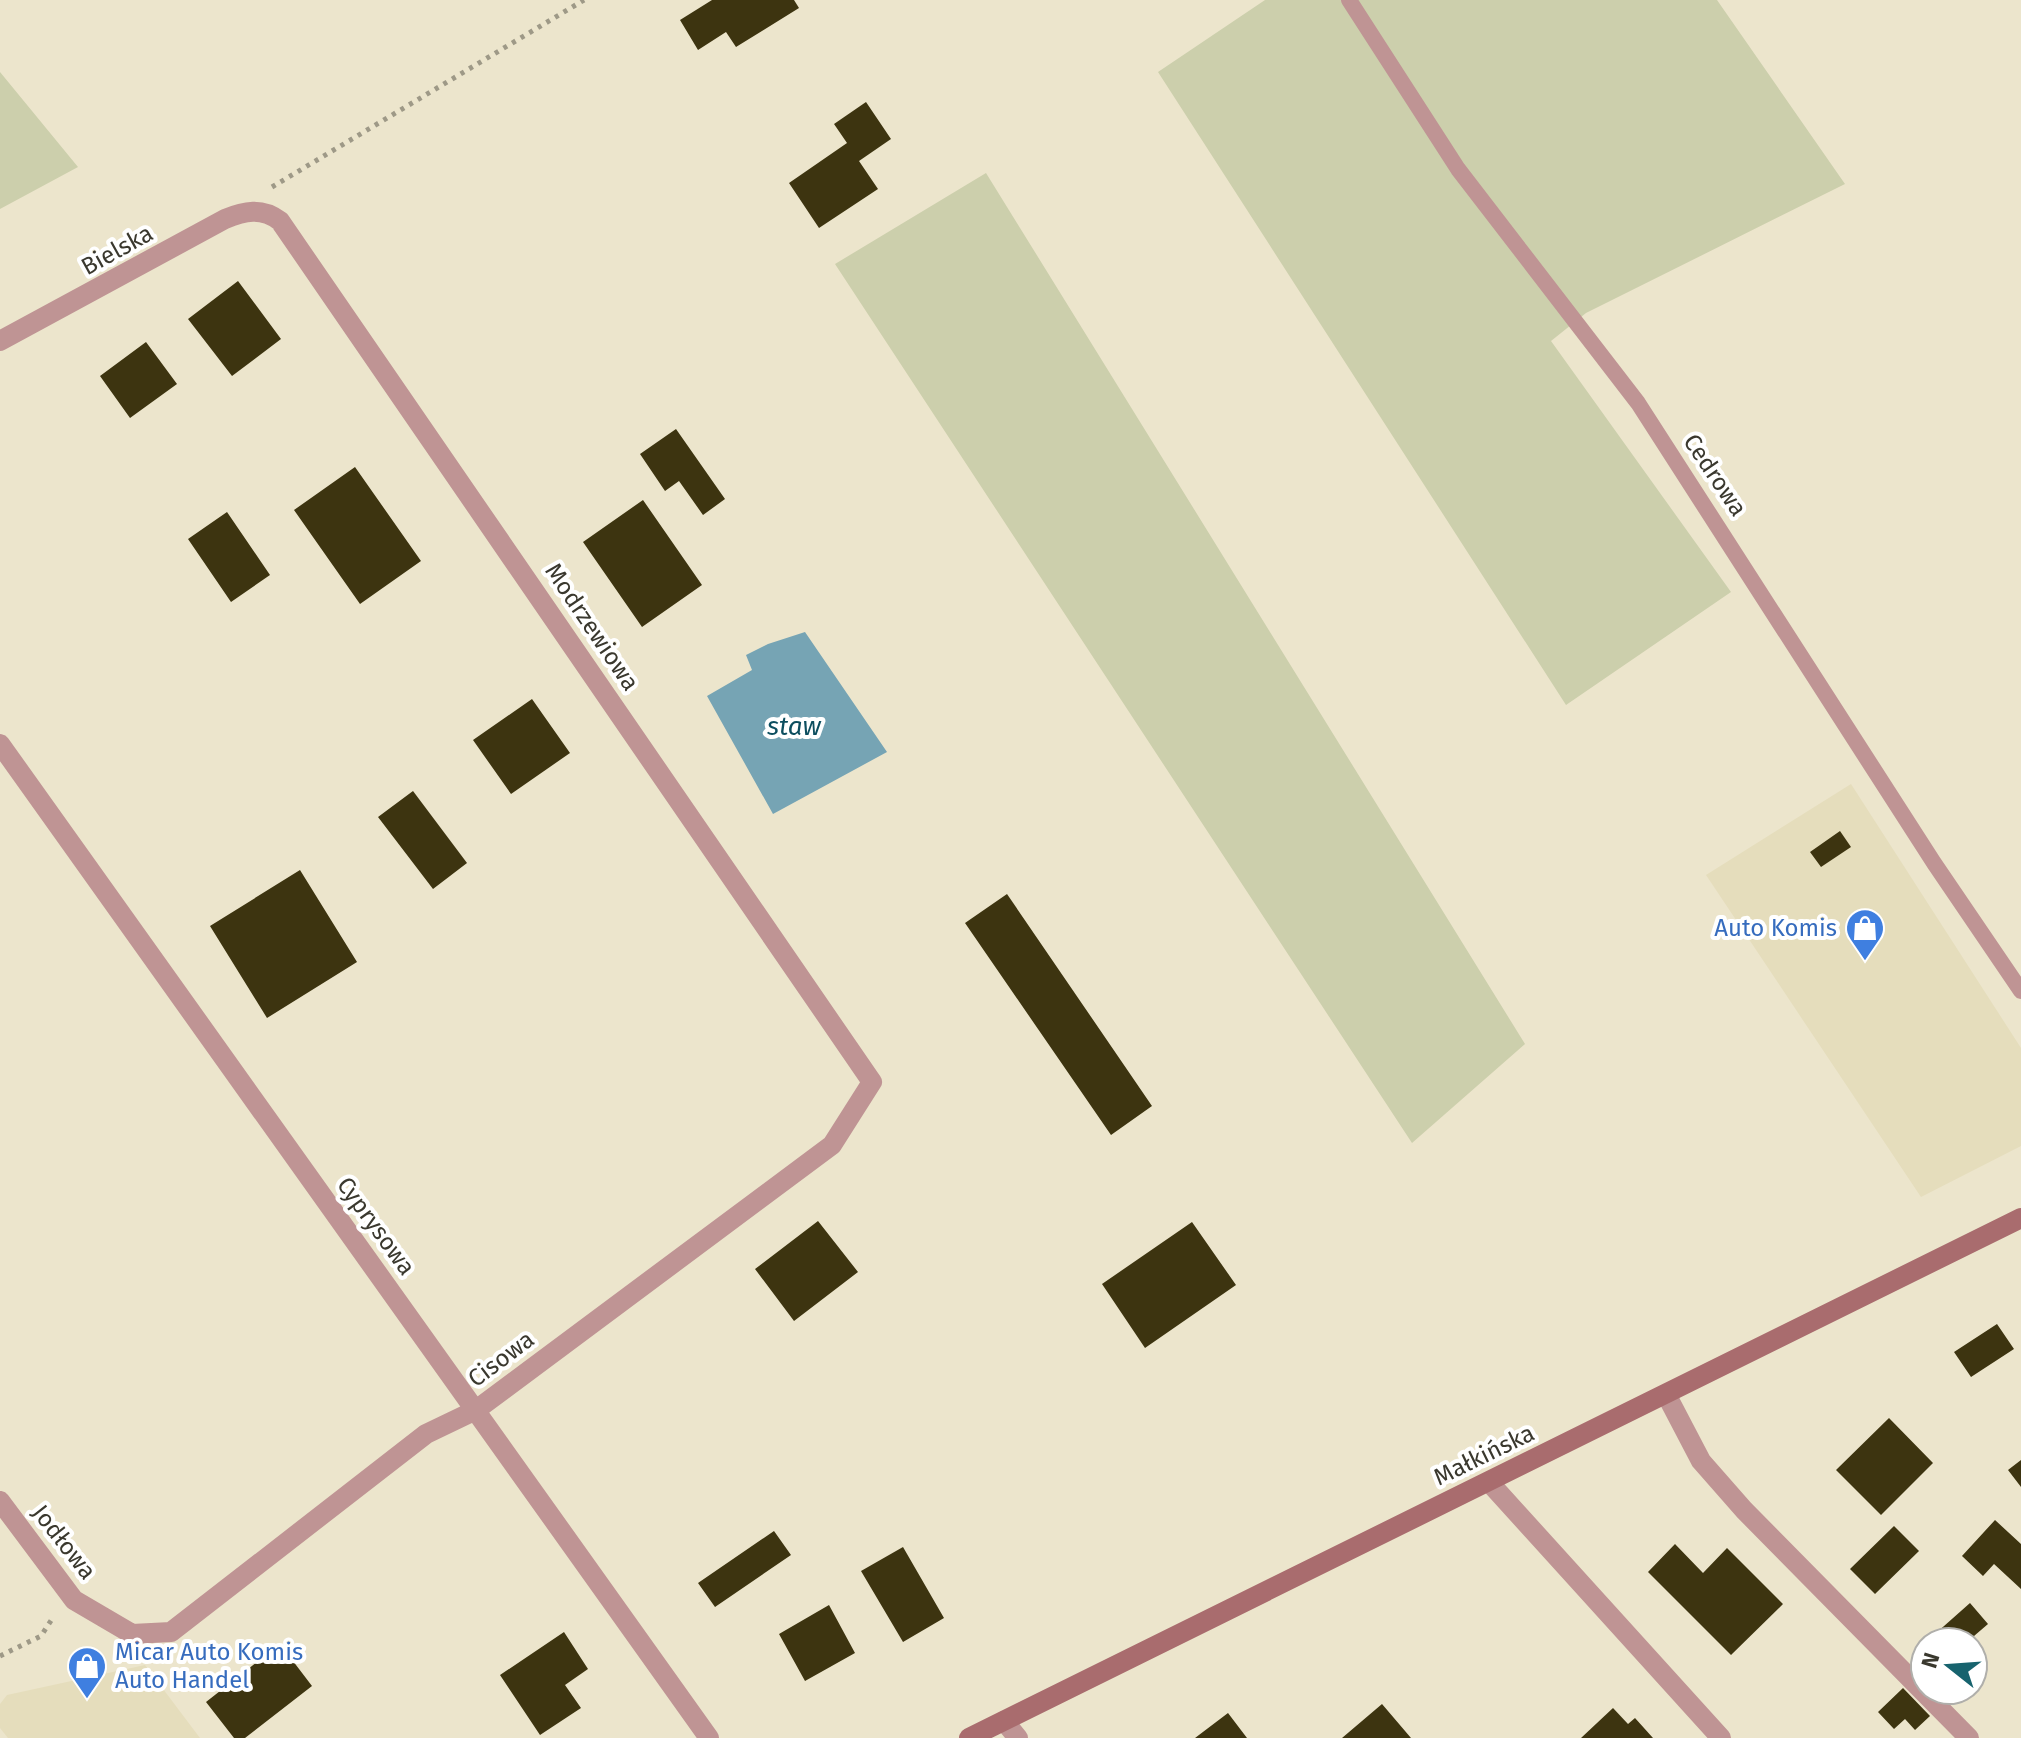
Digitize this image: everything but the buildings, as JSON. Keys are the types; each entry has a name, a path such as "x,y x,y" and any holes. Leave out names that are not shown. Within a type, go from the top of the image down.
{"main road":[{"name":"Małkińska","path":"969,1738 1667,1396 2021,1218"}],"street":[{"name":"Bielska","path":"0,341 225,219 260,212"},
{"name":"Modrzewiowa","path":"260,212 271,214 287,229 872,1082"},
{"name":"Cyprysowa","path":"0,744 709,1738"},
{"name":"Cisowa","path":"132,1634 171,1632 426,1434 476,1410 832,1145 872,1082"},
{"path":"1667,1396 1701,1461 1735,1500 1969,1738"},
{"path":"1489,1482 1721,1738"},
{"name":"Jodłowa","path":"0,1501 74,1600 132,1634"},
{"path":"1004,1721 1018,1738"}],"lane":[{"name":"Cedrowa","path":"1349,0 1458,169 1638,403 1934,863 2021,991"}],"path":[{"path":"225,219 342,143 584,0"},
{"path":"0,1656 41,1636 54,1615"}],"shaded area":[{"name":"Auto Komis","path":"1851,784 2021,1048 2021,1146 1921,1197 1706,875"},
{"name":"Micar Auto Komis Auto Handel","path":"145,1665 200,1738 8,1738 0,1728 0,1704 7,1695"}],"green space":[{"path":"1265,0 1717,0 1845,184 1586,313 1551,341 1731,592 1566,705 1158,72"},
{"path":"0,72 78,167 0,209"},
{"path":"986,173 1525,1044 1412,1143 835,264"}],"water":[{"name":"staw","path":"805,632 887,752 773,814 707,696 752,670 746,655"}],"place":[{"name":"Auto Komis","path":"1865,962"},
{"name":"Micar Auto Komis Auto Handel","path":"87,1700"}]}
